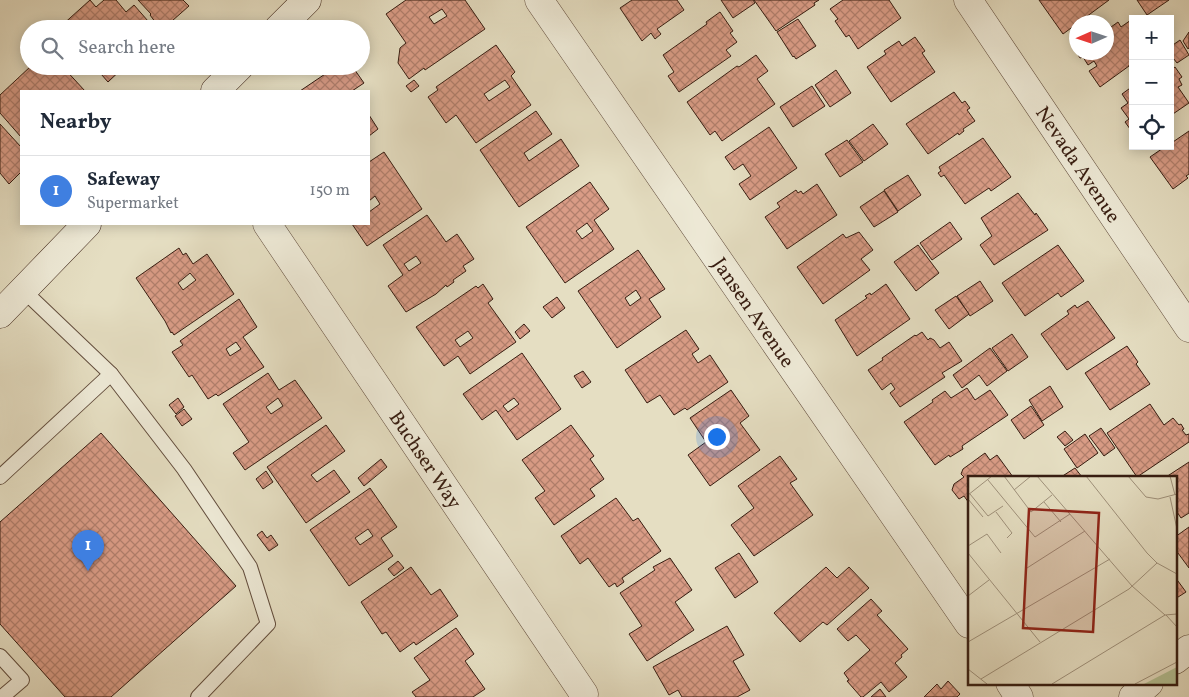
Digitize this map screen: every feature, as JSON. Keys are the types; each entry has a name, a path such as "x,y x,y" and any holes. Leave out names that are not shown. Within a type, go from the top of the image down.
{"street":[{"path":"287,20 307,0"},
{"name":"Jansen Avenue","path":"538,0 968,623"},
{"name":"Nevada Avenue","path":"968,0 1189,328"},
{"path":"216,90 231,75"},
{"path":"0,314 86,225"},
{"name":"Buchser Way","path":"268,225 584,694"},
{"path":"1176,659 1189,648"},
{"path":"1011,684 1019,697"},
{"path":"1133,697 1148,684"}],"lane":[{"path":"23,290 111,374 184,469 250,568 268,624 198,697"},
{"path":"0,477 111,374"},
{"path":"0,656 22,680 2,697"}],"building":[{"path":"90,0 96,7 104,0 116,0 126,12 134,5 147,20 68,20"},
{"path":"138,0 183,0 189,6 173,20 154,20 151,14"},
{"path":"406,0 465,0 485,29 409,79 398,63 400,48 406,43 386,14","holes":["442,9 447,16 434,24 429,17"]},
{"path":"632,0 677,0 684,10 657,29 661,34 655,39 651,33 642,41 620,8"},
{"path":"721,0 753,0 755,3 733,18"},
{"path":"754,0 819,0 814,3 815,5 776,31"},
{"path":"843,0 889,0 901,18 858,49 849,35 846,37 835,21 838,19 830,9"},
{"path":"1039,0 1109,0 1089,15 1069,15 1069,30 1063,34"},
{"path":"1137,0 1169,0 1147,15"},
{"path":"720,12 733,31 730,33 737,42 726,50 731,56 679,92 668,76 674,72 663,55 707,24 706,22"},
{"path":"798,19 816,46 796,59 777,32"},
{"path":"1129,21 1129,66 1100,87 1089,71 1097,66 1094,61 1088,65 1085,60 1114,60 1114,25 1118,22 1121,27"},
{"path":"1189,32 1189,48 1188,49 1183,41"},
{"path":"915,37 925,51 922,53 935,72 891,102 867,67 886,54 884,51 899,41 902,46"},
{"path":"1180,40 1189,55 1177,63 1174,59 1174,44"},
{"path":"496,45 515,72 511,76 531,105 476,143 456,115 446,123 428,97 438,90 436,87","holes":["505,80 510,87 489,101 484,94"]},
{"path":"756,55 768,71 757,79 775,104 722,141 715,131 710,135 687,102 737,66 739,67"},
{"path":"1174,68 1182,77 1179,79 1182,85 1178,87 1189,103 1174,113 1174,105"},
{"path":"836,70 851,93 830,107 815,85"},
{"path":"21,75 70,75 84,90 20,90 20,136 0,113 0,95"},
{"path":"102,75 115,75 108,82"},
{"path":"324,75 358,75 364,83 354,90 301,90"},
{"path":"414,80 419,86 411,92 406,86"},
{"path":"812,86 825,106 793,127 780,107"},
{"path":"1129,89 1129,119 1121,108 1128,103 1122,94"},
{"path":"954,92 962,103 965,101 970,108 967,110 975,121 963,129 964,131 959,135 958,133 928,154 906,124"},
{"path":"536,111 552,134 524,153 529,161 561,139 579,166 519,207 480,150"},
{"path":"370,117 378,129 370,135"},
{"path":"1129,119 1129,128 1125,122"},
{"path":"0,124 20,146 20,173 9,184 0,173"},
{"path":"873,124 888,144 864,161 849,141"},
{"path":"769,127 797,168 750,200 739,184 751,176 743,164 734,170 725,157"},
{"path":"1189,131 1189,174 1186,176 1188,178 1173,189 1150,157 1160,150 1174,150 1174,141"},
{"path":"983,138 1011,177 991,191 989,188 965,204 944,175 941,177 938,173 941,171 939,167"},
{"path":"847,140 863,162 840,177 825,154"},
{"path":"384,152 422,209 367,246 353,225 370,225 370,211 380,204 375,196 370,200 370,161"},
{"path":"908,175 921,195 898,211 884,190"},
{"path":"590,182 609,209 594,220 614,249 565,283 526,227","holes":["587,223 593,231 582,239 576,231"]},
{"path":"817,184 837,215 787,249 765,217 780,207 777,203 796,190 798,193 801,191 803,194"},
{"path":"884,191 898,212 874,227 860,207"},
{"path":"1018,193 1048,230 994,265 980,245 992,236 981,218"},
{"path":"427,215 446,242 457,234 474,259 463,266 466,271 453,280 454,282 447,287 446,285 436,294 406,312 388,286 403,275 383,245","holes":["416,256 421,263 409,271 404,264"]},
{"path":"950,222 962,239 932,260 920,243"},
{"path":"859,232 873,250 861,259 870,270 823,304 797,267 843,234 846,238"},
{"path":"918,245 939,273 916,291 894,262"},
{"path":"1058,245 1084,281 1061,297 1058,293 1025,316 1002,283"},
{"path":"179,248 183,255 186,253 193,264 207,254 234,294 174,335 136,278","holes":["190,273 196,280 183,290 178,283"]},
{"path":"638,250 665,289 649,299 661,317 617,348 578,291","holes":["636,290 641,298 630,306 625,298"]},
{"path":"980,281 993,301 970,316 957,296"},
{"path":"483,284 493,299 488,303 516,342 470,374 458,356 444,366 416,327 476,286 478,288","holes":["468,331 473,338 460,347 455,340"]},
{"path":"886,284 910,319 857,356 835,320 867,298 865,296 870,293 871,295"},
{"path":"956,296 969,314 949,329 935,310"},
{"path":"557,297 565,308 552,318 543,307"},
{"path":"239,299 257,327 243,337 264,367 218,396 216,394 208,399 192,375 189,377 172,352 183,345 180,341","holes":["236,342 241,349 230,356 226,349"]},
{"path":"1088,301 1115,338 1067,370 1041,334 1069,314 1067,311 1075,305 1077,308"},
{"path":"524,324 530,331 520,339 515,332"},
{"path":"686,330 699,349 692,354 698,363 710,355 728,382 687,410 685,408 674,415 660,395 647,403 625,370"},
{"path":"922,332 928,340 930,338 934,340 940,348 949,342 962,361 942,373 945,377 900,407 890,393 895,389 891,383 882,390 868,370 883,360 882,358"},
{"path":"1012,334 1028,357 1008,371 992,348"},
{"path":"1127,346 1138,362 1136,364 1150,384 1110,410 1085,373"},
{"path":"990,348 1007,371 987,386 979,375 962,388 953,375"},
{"path":"522,353 561,409 517,440 496,410 482,420 463,394","holes":["514,398 519,404 508,412 503,406"]},
{"path":"583,371 591,382 582,388 574,376"},
{"path":"268,373 279,390 295,380 322,418 245,470 233,453 249,442 223,404","holes":["278,398 283,406 271,414 266,407"]},
{"path":"1050,386 1063,407 1042,421 1029,400"},
{"path":"967,388 975,400 990,390 1008,415 962,446 963,449 950,457 949,455 935,465 904,422 933,402 932,400 945,391 951,398"},
{"path":"731,390 749,416 740,423 760,450 710,486 688,455 706,442 690,418"},
{"path":"178,398 184,407 176,414 169,405"},
{"path":"1150,404 1164,425 1173,418 1179,425 1181,424 1184,429 1182,430 1186,435 1189,434 1189,442 1136,476 1107,433"},
{"path":"1031,406 1044,425 1024,439 1011,420"},
{"path":"184,409 192,419 182,426 175,416"},
{"path":"326,425 345,451 311,475 317,482 334,470 350,492 306,523 267,467"},
{"path":"571,425 594,456 590,459 604,479 590,489 595,496 554,525 535,498 545,491 522,460"},
{"path":"1101,428 1115,448 1104,456 1089,436"},
{"path":"1065,431 1073,440 1065,446 1057,437"},
{"path":"101,433 236,586 111,697 65,697 0,624 0,522"},
{"path":"1085,434 1098,453 1077,468 1064,449"},
{"path":"985,453 990,460 997,455 1012,476 968,476 968,502 964,496 959,499 952,490 954,484 964,477 961,474 963,469"},
{"path":"780,456 797,479 790,483 813,515 754,556 731,525 754,508 738,486"},
{"path":"381,459 387,467 364,486 358,478"},
{"path":"1189,462 1189,513 1181,518 1176,510 1176,476 1168,476"},
{"path":"1075,468 1081,476 1063,476"},
{"path":"266,471 273,482 263,489 256,479"},
{"path":"370,488 397,527 381,538 393,556 349,586 310,530","holes":["368,529 373,536 360,545 355,538"]},
{"path":"616,498 633,521 638,518 661,551 622,578 624,582 617,587 615,583 609,587 588,558 580,564 561,536"},
{"path":"1189,527 1189,568 1176,550 1176,536"},
{"path":"262,531 267,538 271,535 278,545 269,551 257,535"},
{"path":"739,553 758,582 735,598 715,568"},
{"path":"670,558 692,590 675,602 694,630 647,661 629,634 642,626 620,593 655,570 653,567"},
{"path":"398,561 404,568 394,576 388,569"},
{"path":"411,567 431,595 440,589 458,616 416,645 414,642 400,652 386,632 382,634 361,602"},
{"path":"826,567 837,578 849,567 869,588 827,625 823,622 800,642 774,613"},
{"path":"1176,578 1186,592 1176,598"},
{"path":"871,599 882,611 877,615 908,649 895,663 907,677 889,692 881,682 861,697 847,681 849,680 844,673 870,650 856,635 848,641 837,629"},
{"path":"727,626 744,655 733,661 750,690 737,697 682,697 678,690 669,695 653,667"},
{"path":"456,628 474,654 465,661 485,689 473,697 416,697 412,692 430,680 414,658"},
{"path":"948,681 960,694 957,697 924,697 937,684 941,689"},
{"path":"880,689 886,697 871,697"}],"place":[{"name":"Safeway","path":"88,571"}]}
